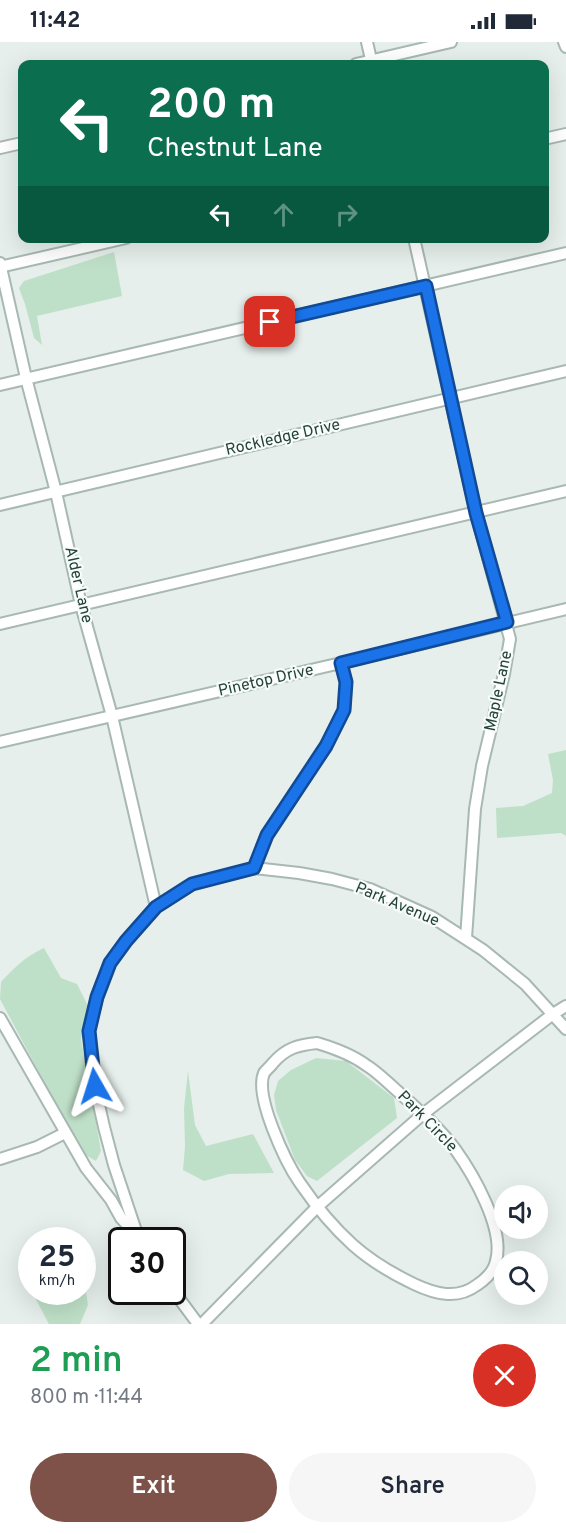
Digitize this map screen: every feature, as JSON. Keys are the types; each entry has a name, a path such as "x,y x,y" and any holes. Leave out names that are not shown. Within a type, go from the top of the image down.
{"street":[{"path":"367,42 371,60"},
{"path":"383,60 451,42"},
{"path":"564,42 566,47"},
{"path":"549,138 566,134"},
{"path":"0,148 18,144"},
{"path":"0,266 104,243"},
{"name":"Maple Lane","path":"415,243 476,513 510,639 482,766 475,809 466,938"},
{"path":"0,385 566,253"},
{"name":"Alder Lane","path":"0,266 56,492 81,605 112,716 156,907"},
{"name":"Rockledge Drive","path":"0,505 566,371"},
{"path":"0,624 566,491"},
{"name":"Pinetop Drive","path":"0,742 566,609"},
{"path":"254,868 267,835 326,746 344,710 346,682 341,663"},
{"name":"Park Avenue","path":"136,1227 114,1165 104,1127 95,1086 89,1031 97,997 110,963 156,907 192,884 254,868 299,873 370,889 432,917 466,938 525,984 566,1029"},
{"path":"185,1305 200,1324 317,1207 423,1114 566,1006"},
{"path":"0,1018 86,1168 130,1227"},
{"name":"Park Circle","path":"317,1043 337,1049 368,1066 423,1114 454,1147 471,1173 494,1223 498,1245 496,1262 487,1278 470,1291 452,1295 429,1291 396,1275 354,1245 317,1207 298,1181 280,1146 265,1106 262,1089 264,1074 281,1053 300,1045 317,1043"},
{"path":"0,1159 37,1147 65,1133"}],"green space":[{"path":"114,252 122,296 37,316 42,345 34,338 19,288 24,281"},
{"path":"566,750 566,836 561,833 497,838 496,808 523,806 552,793 553,780 548,754"},
{"path":"44,948 61,978 77,984 88,1006 81,1039 101,1151 96,1161 82,1153 0,999 1,982 21,963"},
{"path":"316,1058 346,1061 394,1098 397,1118 317,1181 307,1176 295,1160 276,1110 274,1095 278,1081 291,1070"},
{"path":"188,1071 195,1125 206,1146 253,1134 274,1173 229,1174 204,1181 183,1170 184,1108"},
{"path":"39,1305 88,1305 80,1324 49,1324"}],"route":[{"path":"95,1086 89,1031 97,997 110,963 156,907 192,884 254,868 267,835 326,746 344,710 346,682 341,663 507,622 476,513 426,286 270,322"}]}
